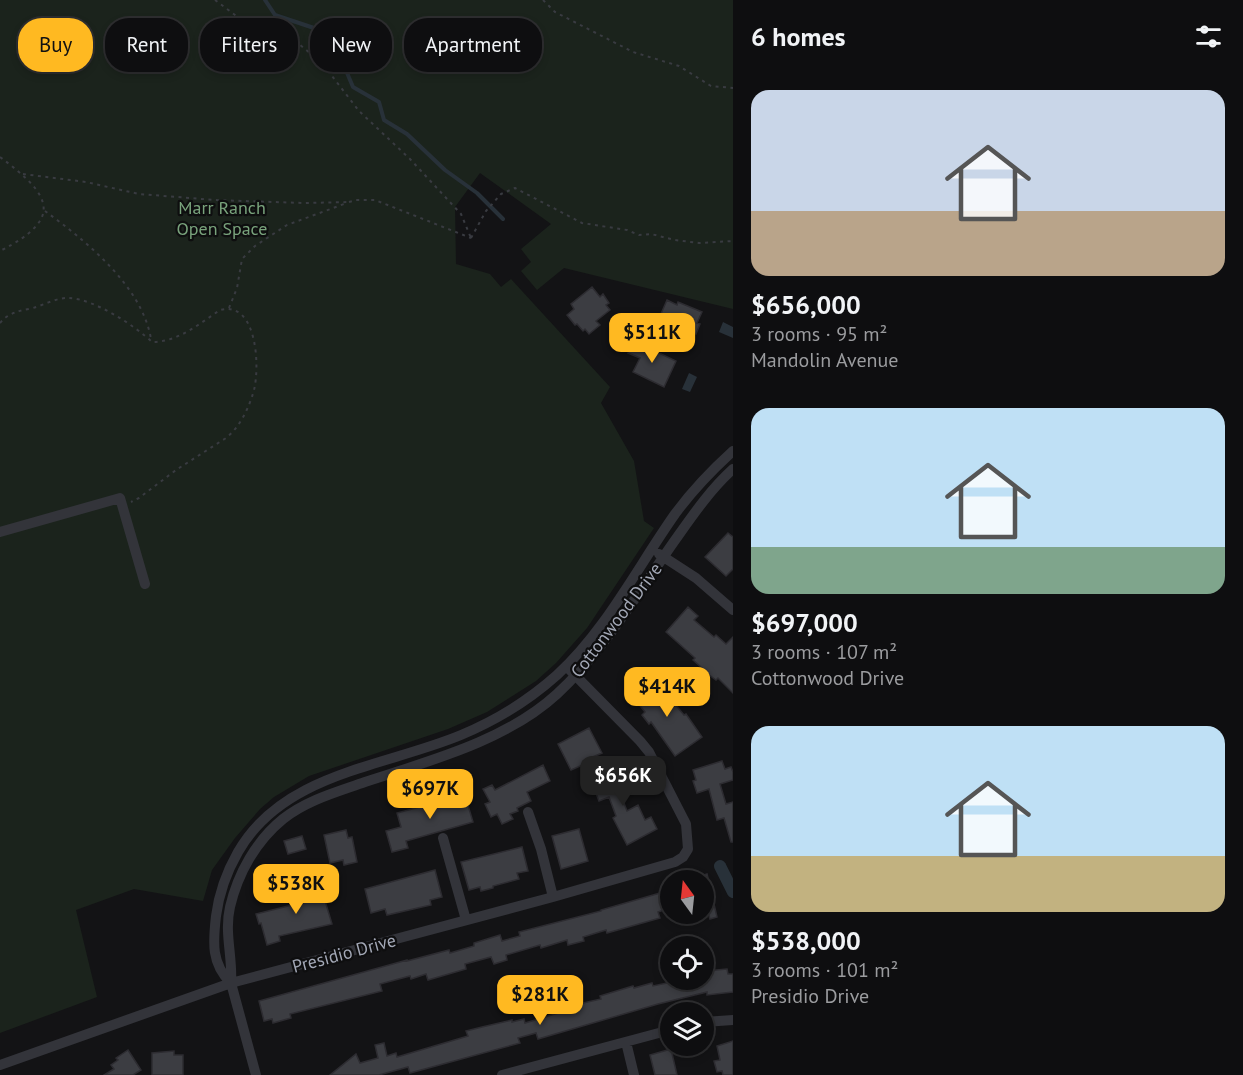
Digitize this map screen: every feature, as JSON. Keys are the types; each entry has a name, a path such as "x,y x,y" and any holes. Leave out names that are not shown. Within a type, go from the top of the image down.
{"street":[{"name":"Cottonwood Drive","path":"231,983 220,973 216,962 217,906 222,884 231,865 249,834 262,820 295,794 315,785 449,739 486,724 522,703 566,666 596,630 676,513 715,467 733,451"},
{"name":"Cottonwood Drive","path":"231,983 232,969 227,924 239,879 258,844 283,819 307,803 464,750 490,738 555,696 577,675 604,641 700,505 733,469"},
{"path":"0,532 120,498 145,584"},
{"path":"652,550 696,578 733,610"},
{"path":"566,666 577,675"},
{"name":"Presidio Drive","path":"0,1065 231,983 554,897 675,862 683,857 688,849 686,824 650,752 577,675"},
{"path":"528,812 542,849 554,897"},
{"path":"443,838 466,920"},
{"path":"231,983 256,1075"},
{"path":"714,1021 733,1020"},
{"path":"502,1075 660,1033"},
{"path":"626,1042 634,1075"}],"path":[{"path":"215,0 243,21 299,44 322,63 359,111 410,159 461,214 471,238"},
{"path":"543,0 555,12 633,52 679,66 711,86 733,88"},
{"path":"0,157 23,174 40,194 45,211 43,218 30,233 0,251"},
{"path":"23,174 86,182 139,194 215,200 350,202"},
{"path":"471,238 486,211 501,194 515,188 582,223 627,230 639,235 651,234 699,243 733,241"},
{"path":"229,308 237,288 242,259 255,246 287,225 356,200 375,200 471,238"},
{"path":"45,211 87,243 121,279 139,306 150,330 152,342"},
{"path":"0,323 5,317 17,311 68,297 89,302 141,331 152,342"},
{"path":"123,505 139,498 232,433 245,414 254,388 256,353 248,322 242,314 229,308 220,310 173,339 152,342"}],"green space":[{"name":"Marr Ranch Open Space","path":"0,0 733,0 733,309 564,268 537,290 521,271 531,262 521,249 551,224 480,173 455,207 456,264 490,274 501,287 511,279 610,387 601,403 634,461 644,521 654,528 587,628 556,663 536,681 487,712 448,729 309,776 274,797 260,809 235,838 212,870 203,901 134,889 76,910 97,997 0,1033"}],"shaded area":[{"path":"723,322 733,327 733,338 719,332"},
{"path":"689,373 697,377 690,392 682,389"}],"building":[{"path":"592,287 600,297 603,294 609,303 606,305 610,310 596,321 600,325 589,334 585,329 583,331 577,324 575,325 567,315 574,309 571,304"},
{"path":"667,300 702,312 697,323 700,324 696,334 692,332 690,337 674,330 671,335 658,329 660,324 657,323"},
{"path":"634,341 676,361 664,387 633,372 640,358 628,353"},
{"path":"728,533 733,537 733,569 726,576 705,557"},
{"path":"688,607 698,616 694,620 714,637 716,635 726,644 733,637 733,693 718,678 716,680 709,675 704,680 697,673 702,668 693,660 695,658 666,632"},
{"path":"655,680 684,715 686,714 702,737 675,756 651,722 649,724 642,715 645,712 633,697"},
{"path":"589,728 602,753 583,761 585,764 571,770 558,744"},
{"path":"722,761 725,769 731,767 733,772 733,780 720,784 726,804 733,802 733,842 731,842 724,818 717,820 709,789 697,793 693,781 696,780 693,770"},
{"path":"543,765 550,781 527,792 531,801 510,814 513,819 502,824 497,814 491,817 485,804 490,802 483,789 492,785 495,790"},
{"path":"617,770 620,778 627,775 631,785 619,790 627,811 638,805 645,820 651,817 657,829 627,845 613,818 616,816 609,797 599,801 591,780"},
{"path":"464,792 473,822 406,841 408,848 392,852 386,831 401,827 397,813 435,803 434,801"},
{"path":"579,829 588,861 561,869 552,836"},
{"path":"346,830 348,838 352,837 357,862 344,865 343,860 330,863 324,835"},
{"path":"302,836 306,849 288,854 284,841"},
{"path":"522,847 528,871 517,873 519,879 481,891 480,887 469,890 461,862"},
{"path":"435,870 442,897 430,900 431,905 387,915 385,909 371,913 365,889"},
{"path":"320,884 332,924 279,936 280,941 267,945 256,914 296,904 294,899 298,898 296,891"},
{"path":"660,893 660,911 658,912 660,918 607,933 606,930 583,937 584,941 568,945 567,940 541,948 540,945 506,955 507,960 494,964 491,957 465,964 466,969 428,980 426,974 411,979 410,976 380,984 382,991 290,1014 291,1018 273,1023 272,1019 264,1021 259,1001 407,960 449,950 450,953 500,935 502,941 520,936 519,932"},
{"path":"727,969 728,974 733,974 733,992 707,995 707,992 660,1002 538,1039 536,1033 518,1038 520,1043 410,1073 408,1067 379,1075 330,1075 356,1054 360,1063 378,1058 375,1045 384,1043 387,1056 396,1053 397,1057 468,1036 466,1031 512,1020 512,1022 524,1019 525,1023 575,1008 574,1005 601,999 600,996 633,986 634,988 652,983 653,986 660,984 660,990 714,990 714,970"},
{"path":"733,1041 733,1075 723,1075 722,1071 717,1072 714,1061 720,1060 717,1046"},
{"path":"128,1050 141,1070 133,1075 104,1075 114,1069 111,1065 118,1060 116,1058"},
{"path":"174,1051 174,1055 183,1055 183,1075 152,1075 152,1053"},
{"path":"660,1052 660,1056 673,1056 677,1075 655,1075 650,1055"}],"waterway":[{"path":"265,0 275,15 314,28 334,42 353,87 379,102 384,120 407,134 445,170 477,193 503,219"},
{"path":"720,866 733,892"}]}
